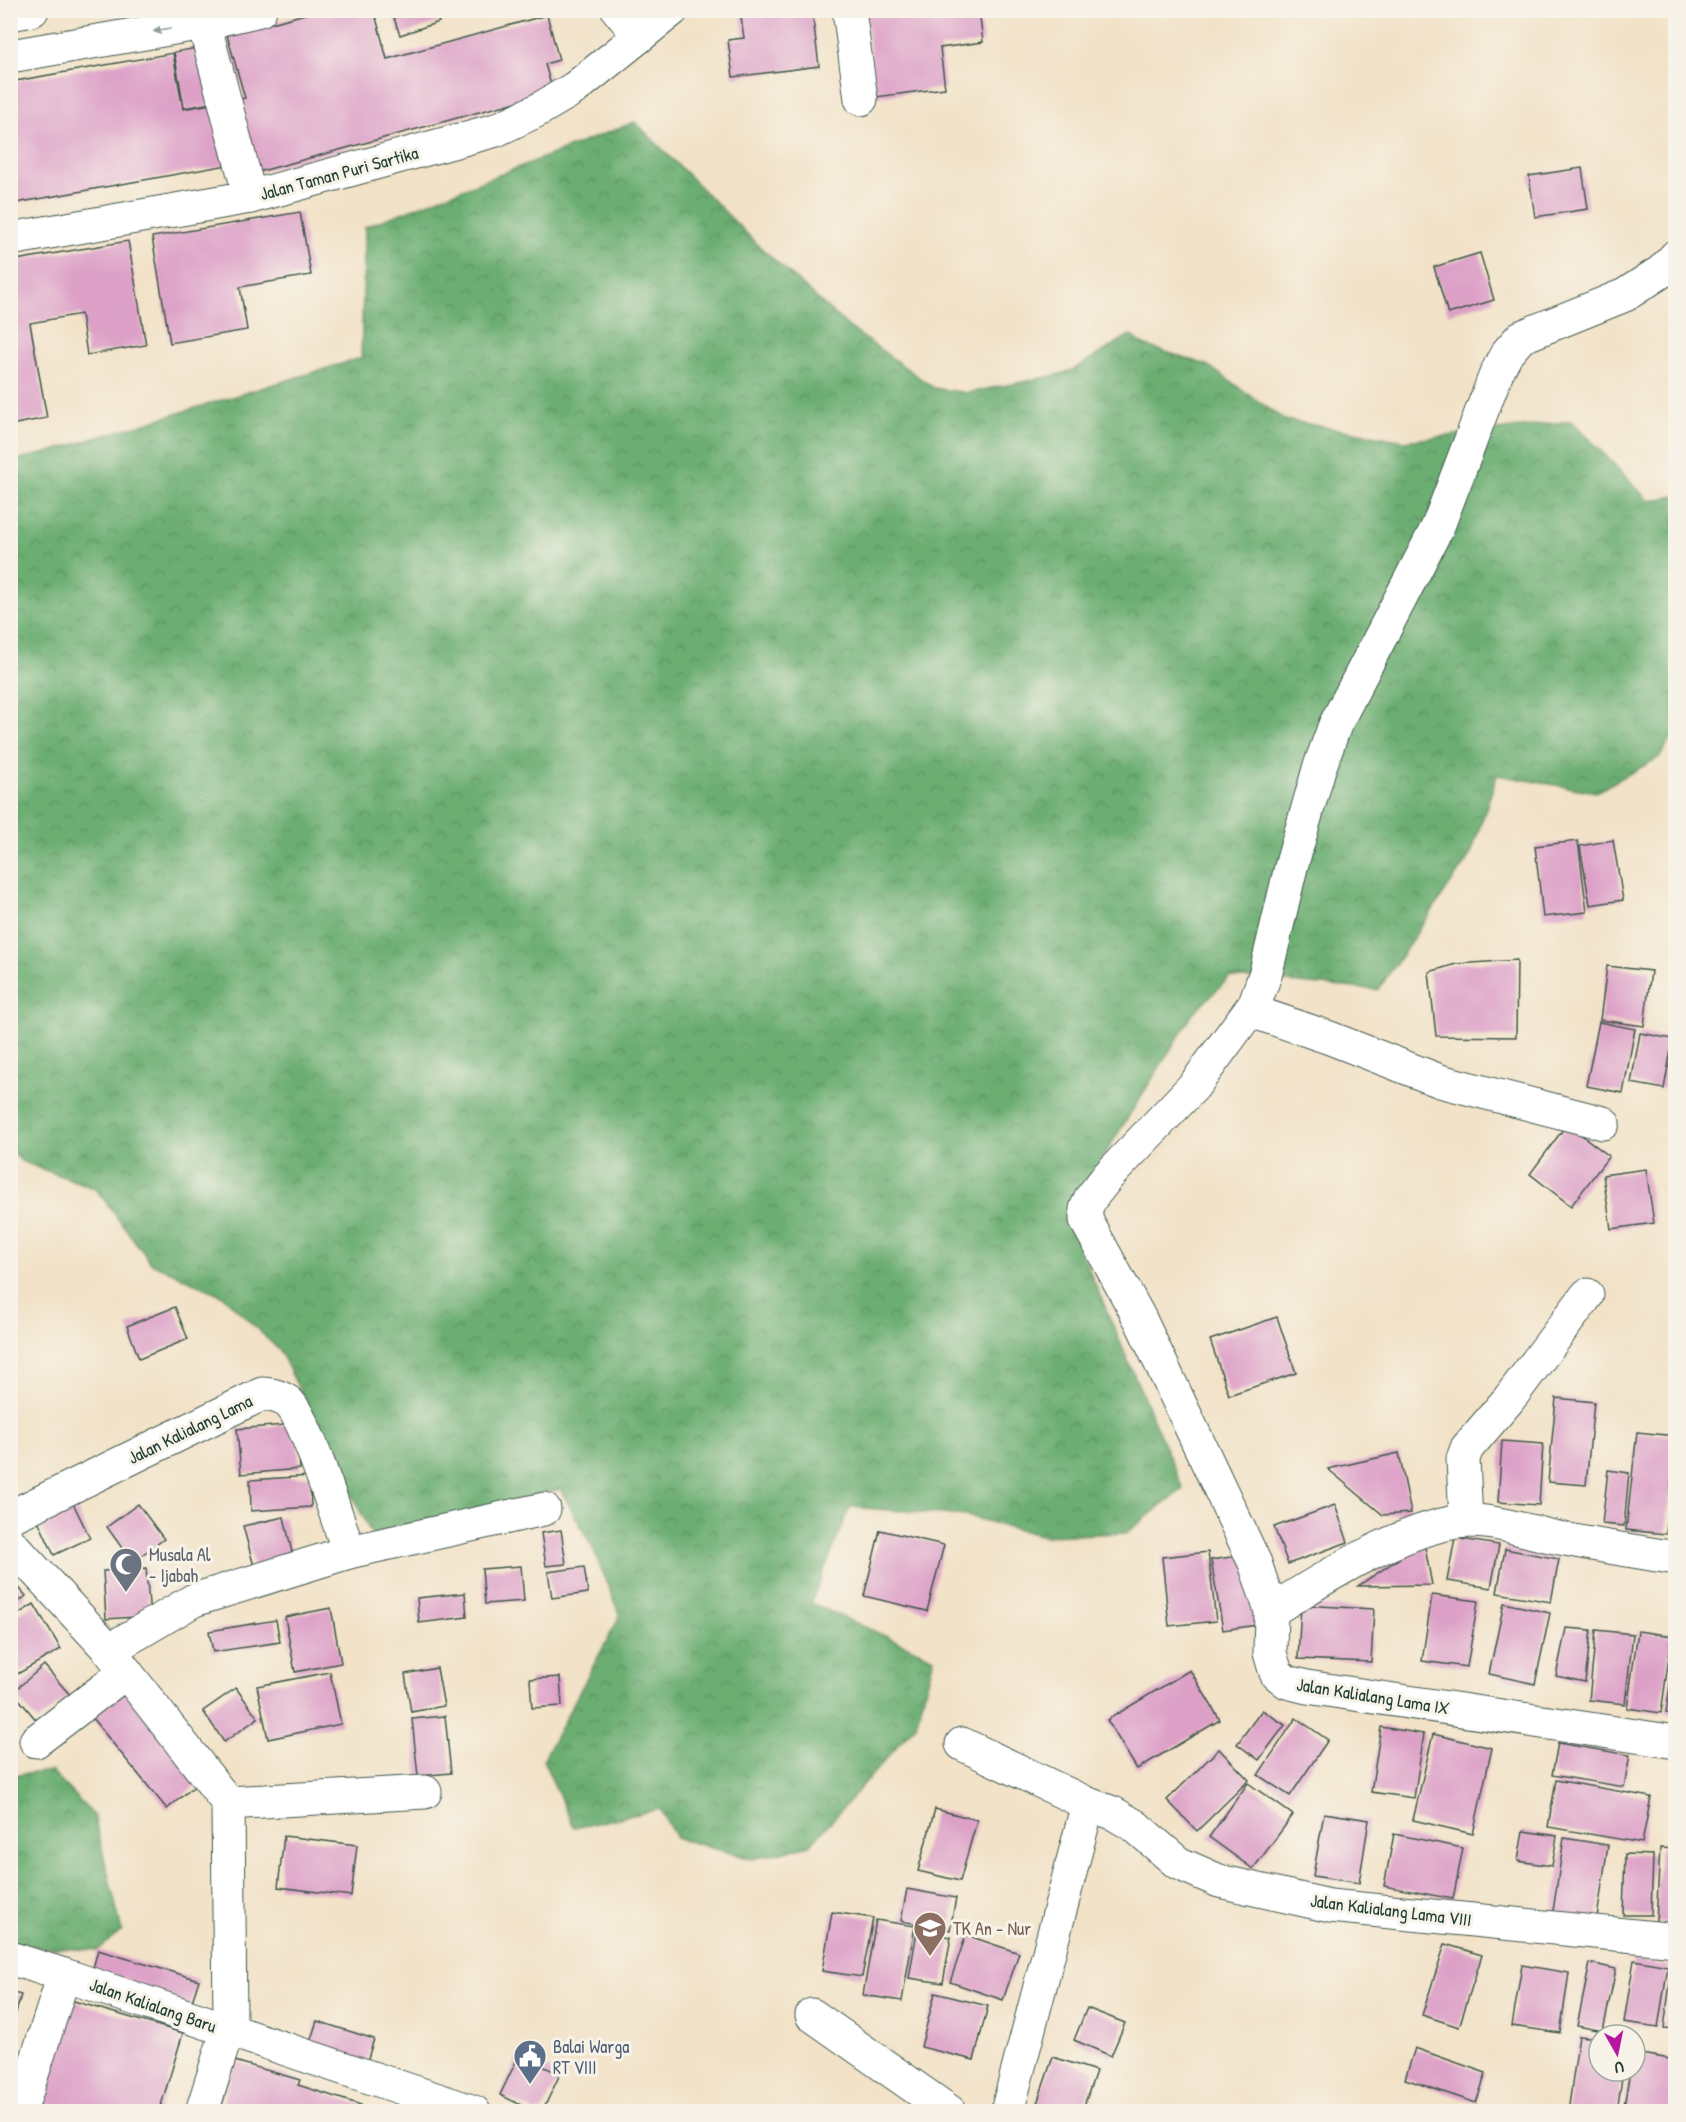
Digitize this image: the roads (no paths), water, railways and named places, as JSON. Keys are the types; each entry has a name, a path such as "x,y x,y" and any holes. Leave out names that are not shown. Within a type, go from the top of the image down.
{"street":[{"path":"10,14 32,10"},
{"path":"10,56 204,23 260,10"},
{"path":"618,10 640,36"},
{"name":"Jalan Taman Puri Sartika","path":"10,239 250,197 496,130 575,88 672,10"},
{"path":"849,10 861,99"},
{"path":"204,23 250,197"},
{"path":"1676,256 1662,271 1625,295 1521,337 1507,353 1496,374 1438,526 1335,725 1319,769 1291,867 1266,972 1251,1011 1194,1086 1109,1175 1090,1199 1086,1209 1086,1220 1140,1319 1251,1555 1271,1611 1312,1585 1389,1544 1466,1521 1488,1522 1551,1536 1676,1558"},
{"path":"1251,1011 1330,1038 1440,1081 1603,1123"},
{"path":"1466,1521 1463,1459 1467,1448 1509,1399 1587,1295"},
{"name":"Jalan Kalialang Lama","path":"10,1517 262,1394 278,1396 290,1404 309,1441 349,1552"},
{"path":"36,1741 117,1661 194,1600 349,1552 544,1509"},
{"path":"10,1543 117,1661 228,1803 229,2026 406,2101 474,2112"},
{"name":"Jalan Kalialang Lama IX","path":"1271,1611 1269,1653 1276,1673 1287,1682 1676,1742"},
{"name":"Jalan Kalialang Lama VIII","path":"962,1744 1088,1804 1113,1813 1135,1826 1178,1863 1219,1881 1330,1906 1676,1940"},
{"path":"228,1803 424,1792"},
{"path":"1007,2112 1088,1804"},
{"name":"Jalan Kalialang Baru","path":"10,1958 229,2026 202,2112"},
{"name":"Jalan Kalialang Baru","path":"20,2112 64,1975"},
{"path":"812,2015 951,2112"}],"place":[{"name":"Musala Al - Ijabah","path":"126,1593"},
{"name":"TK An - Nur","path":"930,1957"},
{"name":"Balai Warga RT VIII","path":"530,2085"}]}
